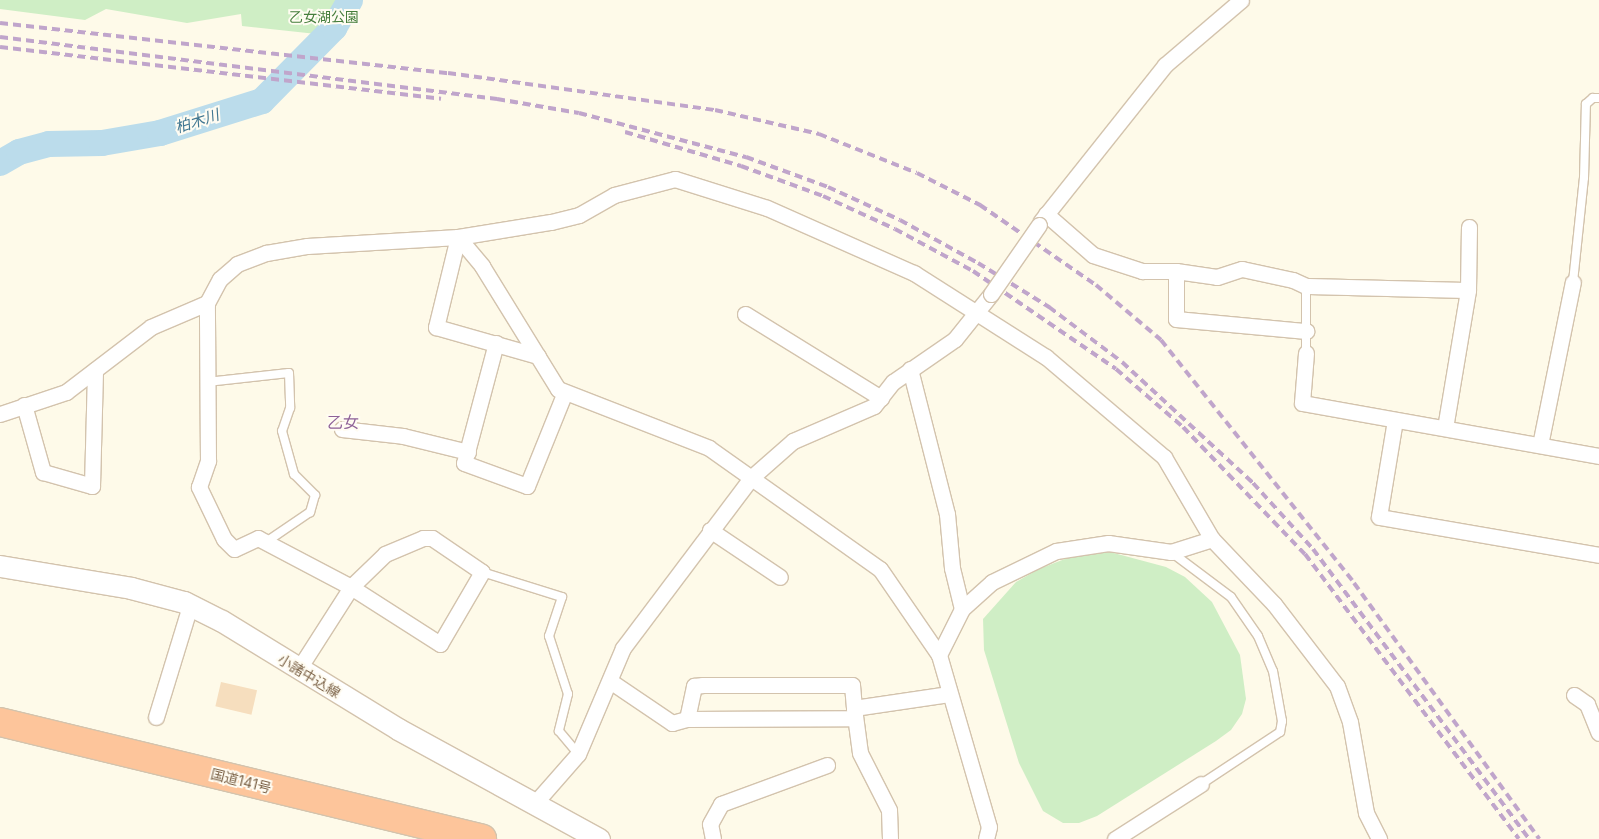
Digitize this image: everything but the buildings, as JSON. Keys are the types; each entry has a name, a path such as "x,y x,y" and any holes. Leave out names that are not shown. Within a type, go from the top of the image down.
{"highway":[{"name":"国道141号","path":"0,722 471,838"}],"main road":[{"name":"小諸中込線","path":"0,566 131,588 190,606 222,621 298,670 406,734 599,839"}],"street":[{"path":"534,803 578,754 623,648 710,530 752,478 793,441 874,406 910,369 934,356 977,314 1043,220 1164,65 1241,0"},
{"path":"298,670 351,587 386,554 423,538 432,538 482,572 440,644 351,587 258,538 234,549 224,539 199,487 208,461 207,303 220,279 237,264 266,253 307,246 458,237 551,222 579,214 614,195 674,179 767,208 914,273 1046,357 1164,457 1212,539 1274,604 1337,686 1350,722 1366,813 1379,839"},
{"path":"1043,220 1093,255 1142,271 1176,271 1217,277 1242,269 1293,280 1306,286 1468,290"},
{"path":"1445,428 1468,290 1469,227"},
{"path":"458,237 436,326 538,356"},
{"path":"458,237 482,266 558,389 709,448 880,569 939,655 948,694 989,827 986,839"},
{"path":"1176,271 1176,319 1306,331"},
{"path":"1540,445 1573,282"},
{"path":"0,414 66,392 151,327 207,303"},
{"path":"745,314 881,398"},
{"path":"496,343 464,463 527,486 565,392"},
{"path":"1306,353 1302,404 1599,456"},
{"path":"910,369 948,514 952,568 962,609"},
{"path":"24,405 43,472 92,486 95,370"},
{"path":"1394,420 1379,517 1599,555"},
{"path":"342,428 403,436 468,452"},
{"path":"710,530 780,577"},
{"path":"939,655 962,609 992,582 1056,551 1108,543 1171,552 1212,539"},
{"path":"156,717 190,606"},
{"path":"610,681 672,723 688,719 854,713 948,694"},
{"path":"688,719 694,686 852,685 860,753 889,810 890,839"},
{"path":"1574,695 1586,704 1599,734"},
{"path":"713,839 710,824 721,804 827,765"},
{"path":"1115,839 1201,784"}],"lane":[{"path":"1573,282 1584,178 1586,104 1593,98 1599,98"},
{"path":"1306,286 1306,353"},
{"path":"207,382 289,373 290,408 282,431 294,474 315,495 310,512 266,542"},
{"path":"1171,552 1231,597 1258,636 1273,671 1282,721 1280,732 1201,784"},
{"path":"482,572 562,597 549,636 568,694 559,731 578,754"}],"green space":[{"name":"乙女湖公園","path":"0,0 355,0 335,36 242,26 241,14 187,23 106,9 85,20 0,9"},
{"path":"1110,552 1166,567 1185,577 1212,602 1240,655 1246,699 1242,714 1231,730 1216,741 1097,816 1079,823 1063,823 1043,811 1019,763 984,650 983,619 1016,582 1039,569 1070,557"}],"waterway":[{"name":"柏木川","path":"0,163 19,152 49,144 102,143 160,133 262,101 334,28 350,0"}],"railway":[{"path":"0,23 448,73 715,110 819,134 917,173 980,205 1096,285 1161,340 1354,583 1539,839"},
{"path":"0,37 497,99 579,113 746,157 828,187 900,220 978,263 1049,307 1122,362 1253,483 1313,549 1529,839"},
{"path":"0,47 441,99"},
{"path":"625,132 741,166 823,196 895,229 973,271 1116,369 1183,427 1305,554 1519,839"}],"district":[{"name":"乙女","path":"343,422"}]}
